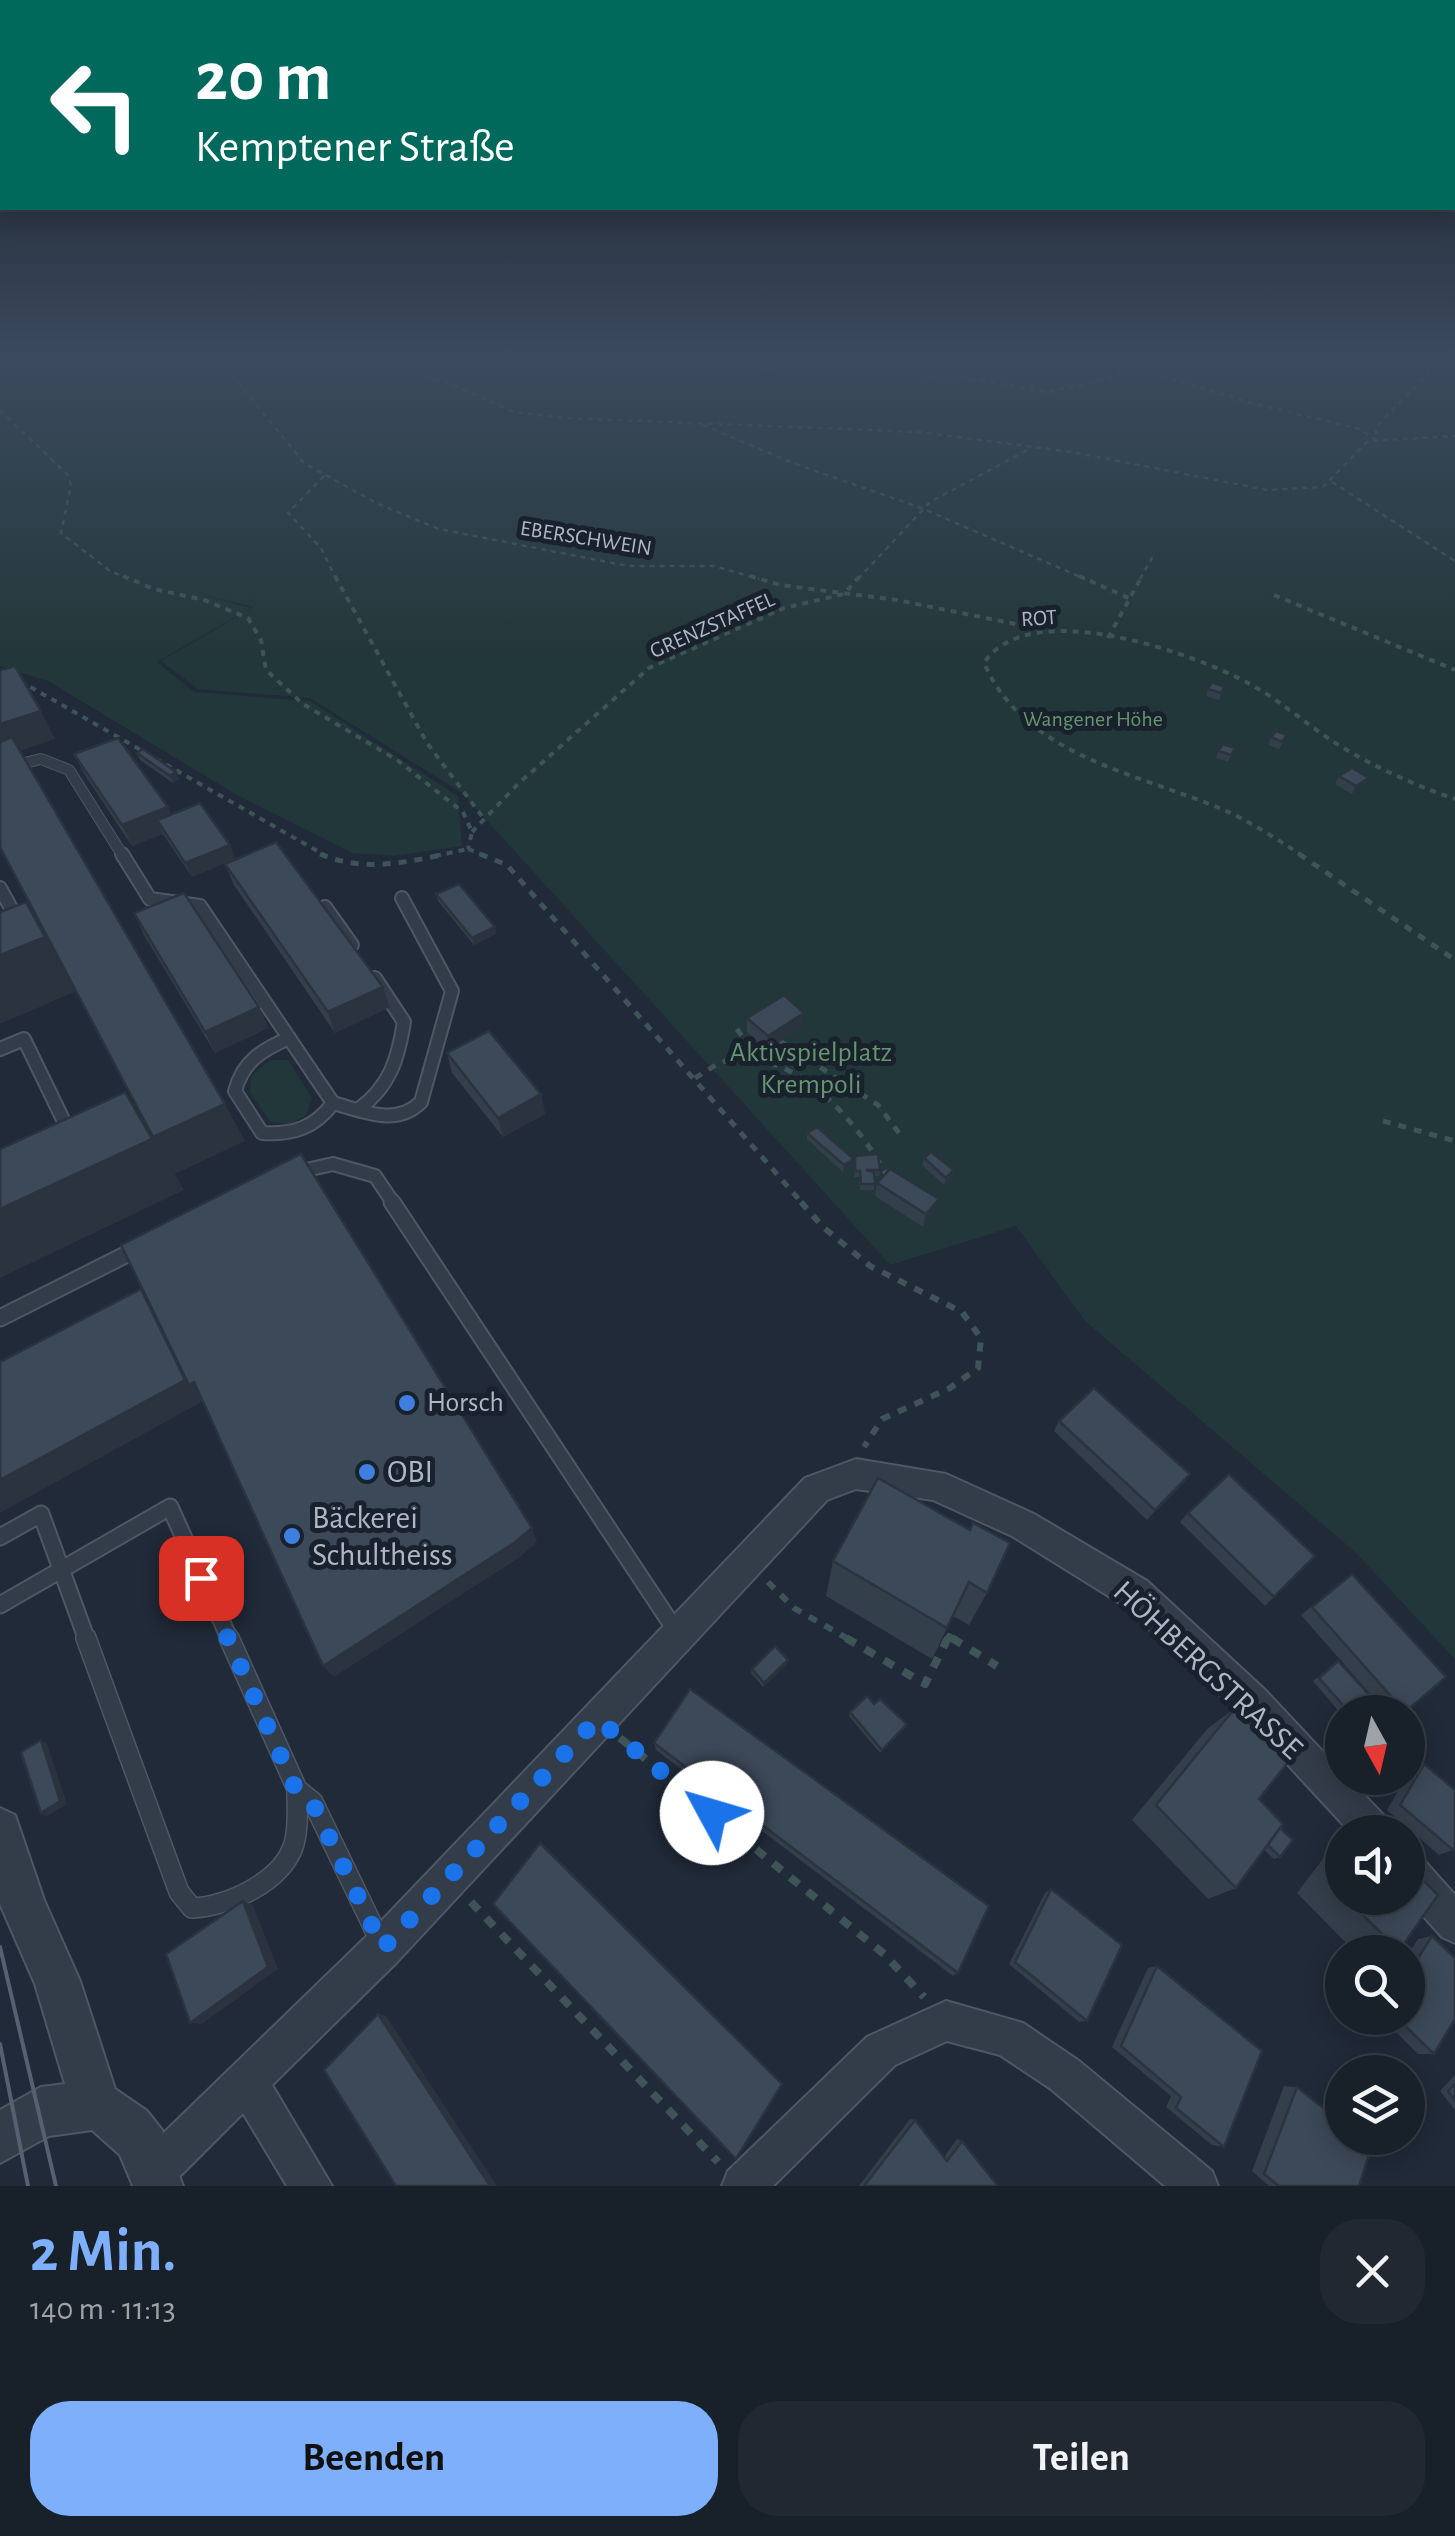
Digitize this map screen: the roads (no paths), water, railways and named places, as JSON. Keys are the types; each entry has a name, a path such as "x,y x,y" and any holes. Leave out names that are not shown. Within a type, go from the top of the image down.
{"street":[{"name":"HÖHBERGSTRASSE","path":"678,1635 816,1490 856,1474 935,1485 1023,1525 1135,1593 1252,1702 1358,1815"},
{"path":"0,2138 40,2112 96,2105 125,2121 143,2142 157,2178 383,1948 678,1635"},
{"path":"0,1830 23,1905 57,1981 96,2105"},
{"path":"1425,1890 1455,1924"},
{"path":"754,2177 881,2051 946,2021 1009,2037 1064,2075 1197,2186"},
{"path":"248,2084 311,2186"}],"lane":[{"path":"0,769 42,758 69,770 150,898 200,906 333,1103 402,1118 414,1112 421,1102 452,992 402,898"},
{"path":"0,888 28,938"},
{"path":"325,906 404,1022 400,1051 382,1094 360,1109"},
{"path":"290,1038 252,1056 239,1070 236,1091 262,1132 289,1136 324,1118 333,1103"},
{"path":"0,1049 24,1039 76,1146"},
{"path":"282,1176 333,1164 375,1176 678,1635"},
{"path":"0,1318 159,1238"},
{"path":"0,1538 42,1514 179,1892 192,1908 205,1909 234,1899 279,1868 291,1853 296,1836 296,1790 170,1507 82,1556 0,1604"},
{"path":"296,1790 312,1802 383,1948"}],"tram line":[{"path":"0,1947 56,2186"},
{"path":"0,2044 28,2186"}],"place":[{"name":"Horsch","path":"407,1403"},
{"name":"OBI","path":"367,1472"},
{"name":"Bäckerei Schultheiss","path":"292,1536"}],"park label":[{"name":"Wangener Höhe","path":"1093,719"},
{"name":"Aktivspielplatz Krempoli","path":"811,1069"}]}
